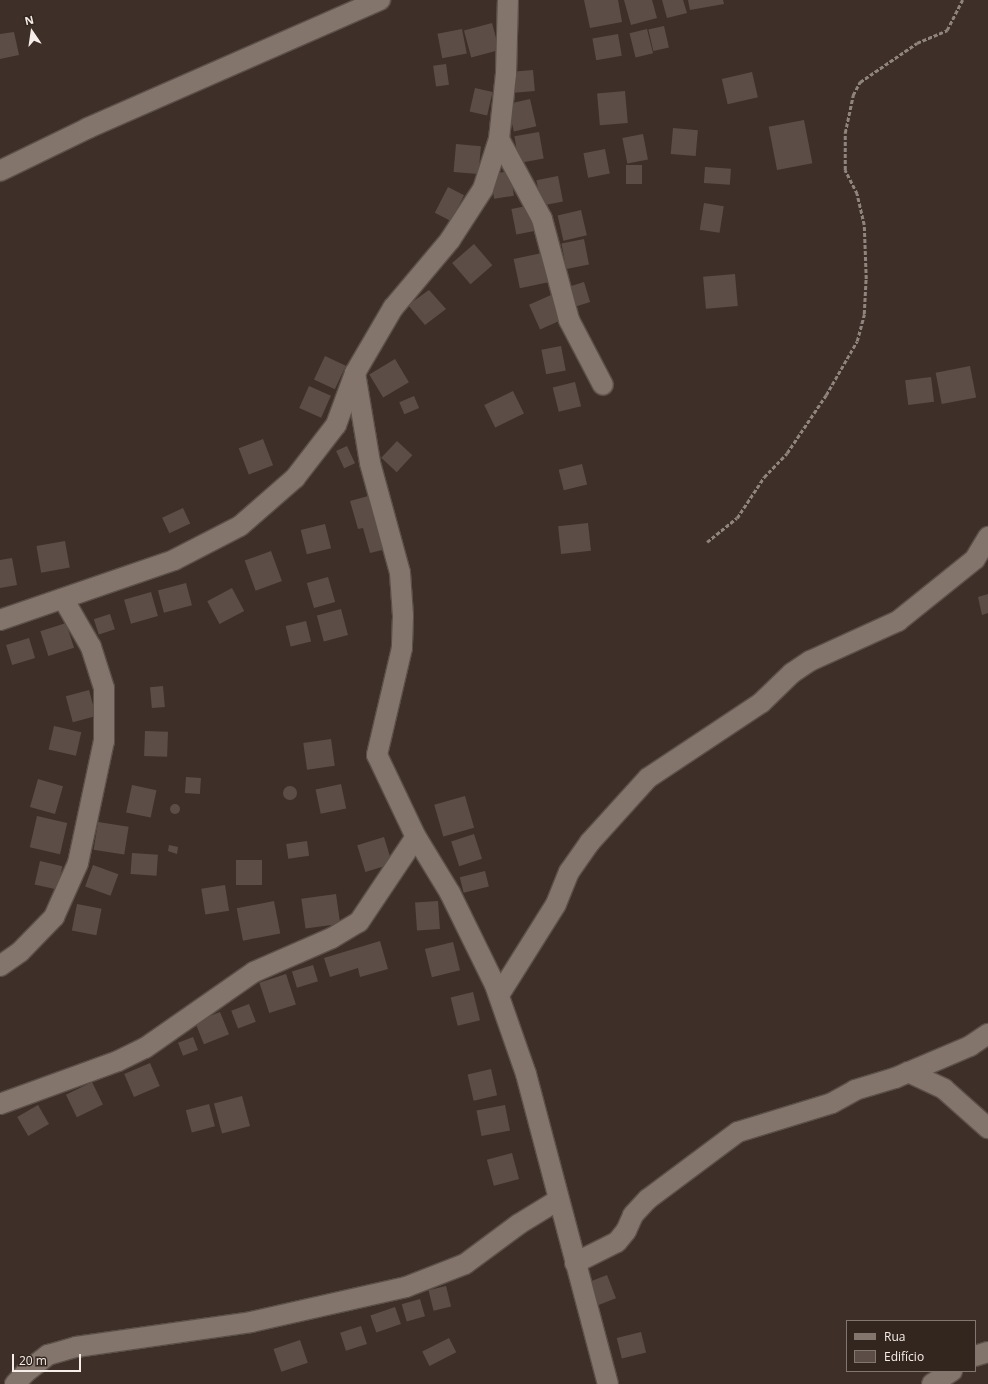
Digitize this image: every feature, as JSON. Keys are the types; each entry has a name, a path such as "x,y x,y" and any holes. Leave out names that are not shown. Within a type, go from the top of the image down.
{"street":[{"path":"0,171 88,128 380,0"},
{"path":"0,620 64,600 174,560 240,526 295,478 336,425 355,373 393,308 450,240 483,189 499,139 506,74 508,0"},
{"path":"499,139 542,219 569,320 603,385"},
{"path":"355,373 370,463 400,573 403,616 402,648 377,755 416,837 450,893 499,995 526,1074 558,1200 608,1384"},
{"path":"499,995 556,904 569,872 590,842 648,778 761,703 792,673 810,661 898,621 975,559 988,537"},
{"path":"0,966 20,952 54,917 78,863 104,741 104,688 91,647 64,600"},
{"path":"0,1104 118,1061 145,1048 254,972 332,938 359,922 416,837"},
{"path":"575,1262 617,1242 644,1203 738,1132 832,1103 856,1090 908,1072 970,1046 988,1034"},
{"path":"908,1072 944,1089 988,1128"},
{"path":"15,1384 26,1372 48,1355 76,1347 251,1322 406,1287 465,1264 519,1224 558,1200"},
{"path":"976,1356 988,1352"},
{"path":"932,1384 950,1372"}],"path":[{"path":"708,542 737,518 764,477 787,453 826,395 857,341 864,314 866,279 864,225 857,194 845,170 845,132 853,95 860,82 917,43 947,30 962,0"}],"building":[{"path":"584,0 618,0 622,22 590,28"},
{"path":"624,0 652,0 657,18 631,25"},
{"path":"662,0 683,0 687,13 667,18"},
{"path":"688,0 723,0 724,4 690,10"},
{"path":"492,23 499,50 471,58 464,31"},
{"path":"664,26 669,47 653,51 648,30"},
{"path":"462,29 467,54 442,58 437,34"},
{"path":"647,29 653,53 636,58 630,33"},
{"path":"14,32 19,55 0,59 0,34"},
{"path":"618,34 622,56 596,60 592,39"},
{"path":"446,64 449,85 436,87 433,66"},
{"path":"533,70 535,91 514,93 512,72"},
{"path":"752,72 758,97 728,104 722,79"},
{"path":"475,88 493,92 487,115 470,111"},
{"path":"625,91 628,123 600,125 597,93"},
{"path":"530,99 536,126 514,131 508,104"},
{"path":"804,120 812,163 777,170 769,127"},
{"path":"673,128 698,130 696,156 671,154"},
{"path":"539,132 544,159 519,163 514,136"},
{"path":"643,134 648,160 627,164 622,138"},
{"path":"456,144 481,146 478,174 454,172"},
{"path":"605,149 610,174 588,178 583,153"},
{"path":"626,165 642,165 642,184 626,184"},
{"path":"705,167 731,169 730,185 704,183"},
{"path":"510,171 514,196 494,199 490,174"},
{"path":"558,176 563,202 541,206 536,180"},
{"path":"448,187 464,195 451,221 435,213"},
{"path":"704,203 724,206 720,233 700,230"},
{"path":"532,205 537,231 516,235 511,209"},
{"path":"581,210 587,235 563,241 558,215"},
{"path":"584,239 589,265 566,269 561,243"},
{"path":"474,244 492,265 470,284 452,263"},
{"path":"542,253 548,282 520,288 514,259"},
{"path":"735,274 738,306 706,309 703,277"},
{"path":"584,282 590,302 570,308 564,288"},
{"path":"429,290 446,309 425,325 408,305"},
{"path":"551,295 562,320 540,329 529,305"},
{"path":"561,346 566,371 546,374 541,350"},
{"path":"325,356 346,366 335,389 314,380"},
{"path":"395,359 409,382 383,398 369,374"},
{"path":"970,366 976,397 942,404 936,373"},
{"path":"931,377 934,402 908,405 905,380"},
{"path":"575,382 581,406 559,412 553,388"},
{"path":"309,386 331,396 321,418 299,408"},
{"path":"513,391 524,413 495,427 484,405"},
{"path":"414,396 419,408 404,414 399,402"},
{"path":"263,439 273,465 249,474 239,448"},
{"path":"397,441 412,455 397,472 381,458"},
{"path":"347,446 355,463 344,468 336,451"},
{"path":"582,464 587,484 564,490 559,470"},
{"path":"372,495 386,549 370,553 363,528 358,529 350,501"},
{"path":"183,508 190,523 169,533 162,518"},
{"path":"588,523 591,551 561,554 558,526"},
{"path":"325,524 331,548 307,554 301,530"},
{"path":"65,541 70,568 41,573 36,546"},
{"path":"271,551 282,581 256,591 245,561"},
{"path":"12,558 17,585 0,588 0,560"},
{"path":"328,577 335,602 314,608 307,583"},
{"path":"186,583 192,605 164,613 158,591"},
{"path":"232,588 244,611 219,624 207,601"},
{"path":"151,592 158,616 131,624 124,600"},
{"path":"988,594 988,613 982,615 978,597"},
{"path":"341,609 348,635 324,642 317,615"},
{"path":"110,614 115,629 99,634 94,619"},
{"path":"306,621 311,641 291,646 286,626"},
{"path":"66,623 74,648 48,656 40,631"},
{"path":"29,638 35,658 12,665 6,645"},
{"path":"163,686 165,707 152,708 150,687"},
{"path":"89,690 96,716 73,722 66,696"},
{"path":"54,726 81,732 76,756 49,749"},
{"path":"145,731 168,732 167,757 144,756"},
{"path":"331,739 335,766 307,770 303,743"},
{"path":"186,777 201,778 200,794 185,793"},
{"path":"38,779 63,786 55,814 30,807"},
{"path":"341,784 346,808 321,814 316,789"},
{"path":"132,785 156,790 151,818 126,812"},
{"path":"287,786 293,786 297,790 297,796 293,800 287,800 283,796 283,790"},
{"path":"465,796 474,828 443,837 434,805"},
{"path":"173,804 177,804 180,809 177,814 173,814 170,811 170,807"},
{"path":"37,816 67,823 60,854 30,847"},
{"path":"98,822 129,827 124,855 94,850"},
{"path":"474,834 482,859 459,866 451,841"},
{"path":"384,837 392,864 365,872 357,845"},
{"path":"307,841 309,856 288,859 286,844"},
{"path":"169,845 178,847 177,854 168,851"},
{"path":"132,853 158,855 156,876 131,874"},
{"path":"236,860 262,860 262,885 236,885"},
{"path":"40,861 62,866 57,890 35,884"},
{"path":"93,865 118,874 111,896 85,887"},
{"path":"485,871 489,887 464,893 460,877"},
{"path":"225,885 229,911 205,914 201,889"},
{"path":"336,894 340,924 306,929 301,899"},
{"path":"274,901 280,933 243,941 237,908"},
{"path":"438,901 440,929 417,931 415,903"},
{"path":"77,904 102,909 96,935 72,931"},
{"path":"380,941 388,969 360,977 358,968 330,977 324,958"},
{"path":"453,942 460,970 432,977 425,949"},
{"path":"313,965 318,981 297,988 292,971"},
{"path":"286,974 296,1004 269,1013 259,983"},
{"path":"473,992 480,1020 458,1026 451,998"},
{"path":"249,1004 256,1022 238,1029 231,1011"},
{"path":"220,1012 229,1034 204,1044 195,1022"},
{"path":"193,1037 198,1050 183,1056 178,1043"},
{"path":"150,1063 160,1086 134,1097 124,1074"},
{"path":"491,1069 497,1095 474,1101 468,1074"},
{"path":"92,1082 103,1104 77,1117 66,1095"},
{"path":"242,1096 250,1126 222,1133 214,1104"},
{"path":"209,1104 215,1126 192,1132 186,1110"},
{"path":"38,1105 49,1124 28,1136 17,1117"},
{"path":"505,1105 510,1131 481,1136 477,1111"},
{"path":"512,1153 519,1179 494,1186 487,1160"},
{"path":"607,1275 616,1298 597,1306 588,1282"},
{"path":"446,1286 451,1306 434,1311 429,1290"},
{"path":"420,1299 425,1316 407,1322 402,1304"},
{"path":"395,1307 401,1324 376,1332 370,1315"},
{"path":"361,1326 367,1344 346,1351 340,1333"},
{"path":"641,1332 646,1352 622,1358 617,1338"},
{"path":"449,1338 456,1352 430,1366 422,1352"},
{"path":"300,1340 308,1363 281,1372 274,1349"}]}
